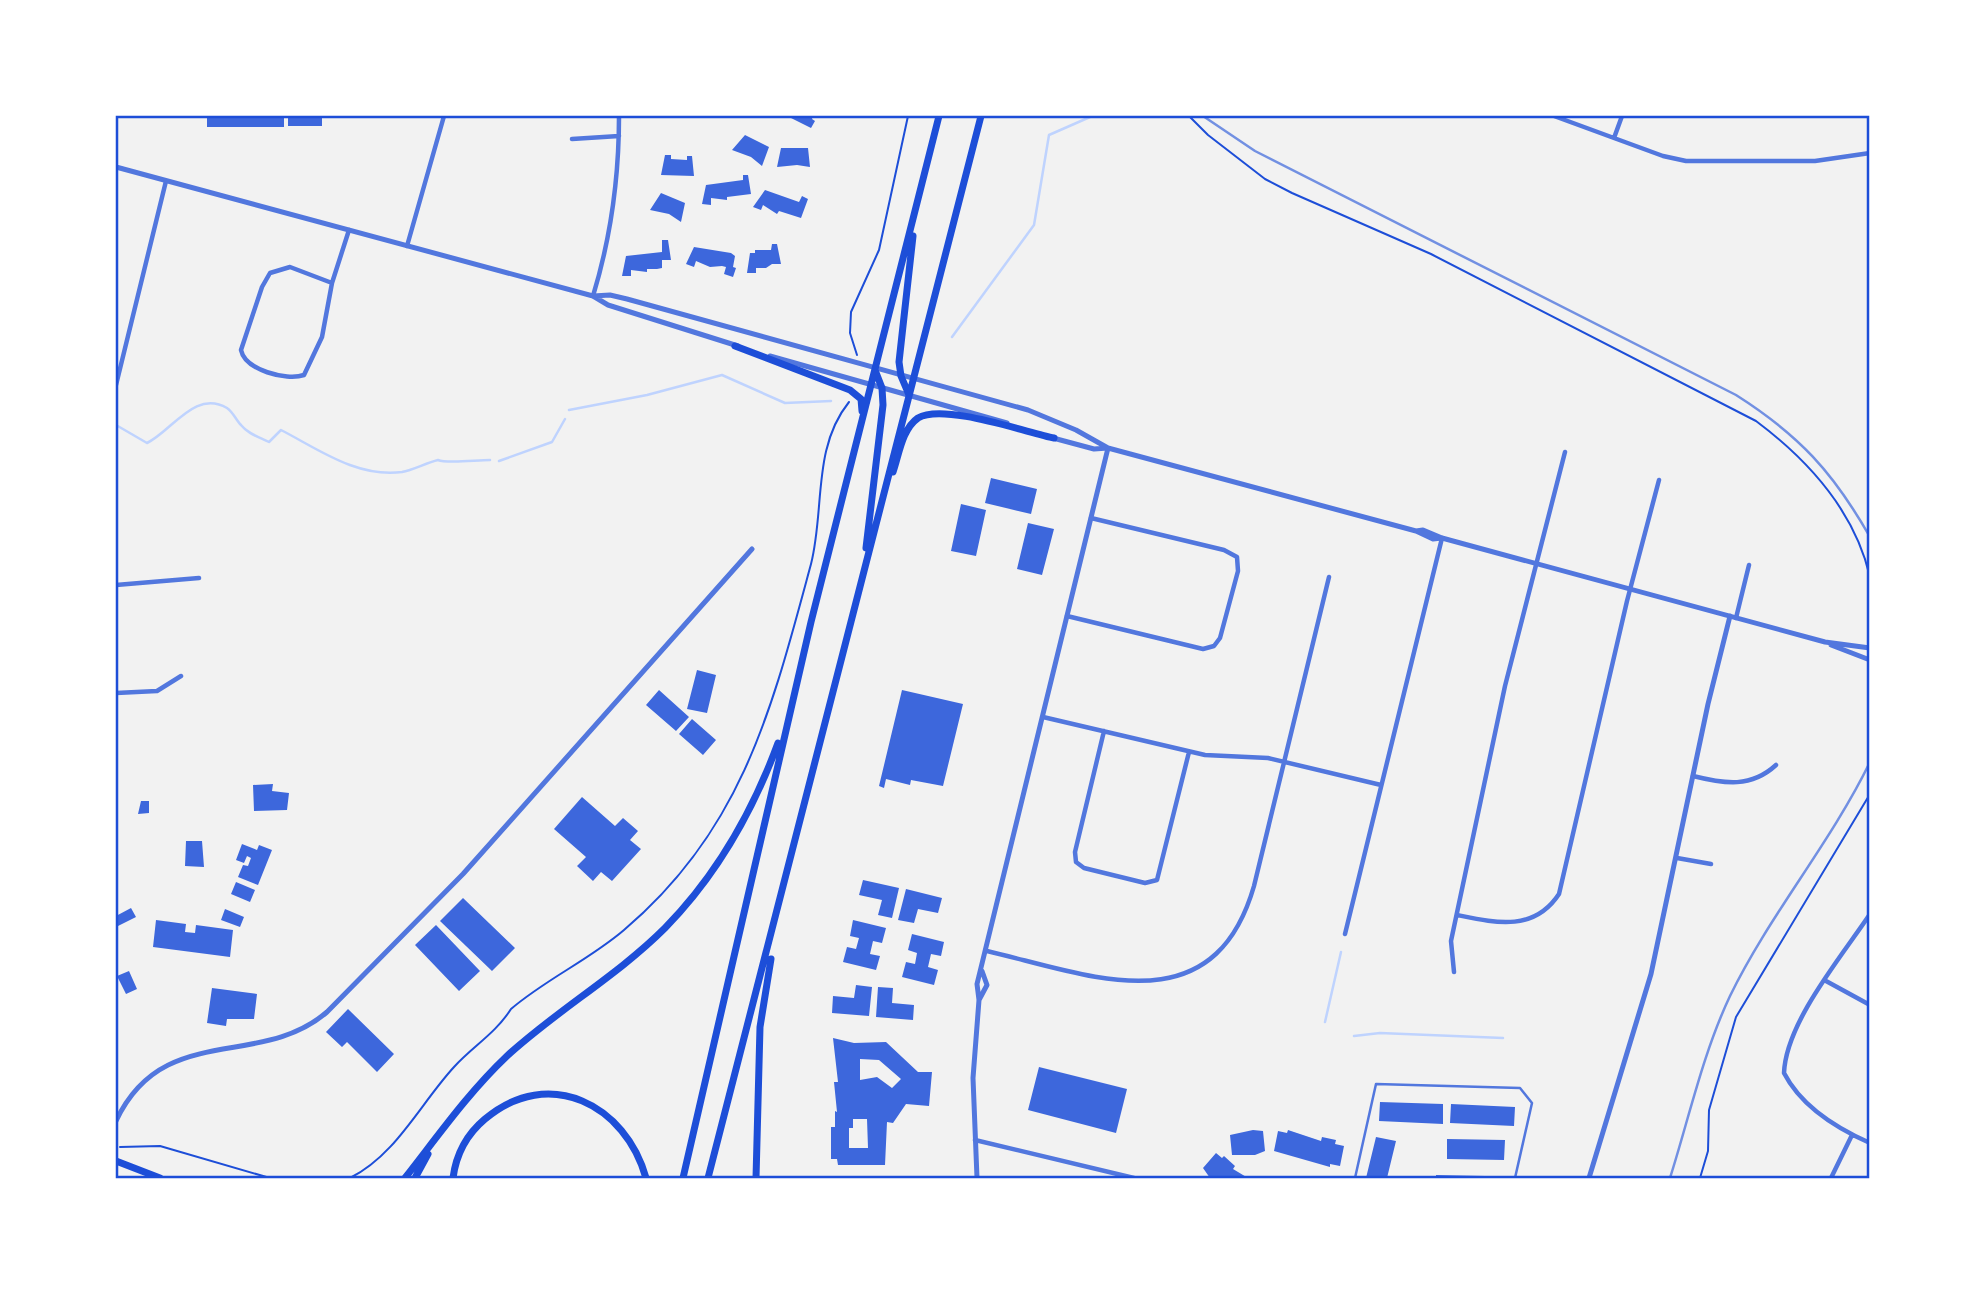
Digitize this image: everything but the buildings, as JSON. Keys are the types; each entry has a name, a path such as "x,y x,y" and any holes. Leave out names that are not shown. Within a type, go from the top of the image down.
{"main road":[{"path":"683,1178 788,716 939,116"},
{"path":"708,1178 981,116"},
{"path":"909,395 901,376 899,362 915,211"},
{"path":"735,346 850,390 861,399 862,421"},
{"path":"860,586 876,473 882,388 875,370"},
{"path":"880,509 905,436 918,419 933,414 964,417 1054,438"},
{"path":"405,1178 468,1095 506,1057 631,957 682,909 716,866 743,822 769,768 788,716"},
{"path":"756,1178 760,1027 777,917"},
{"path":"453,1178 460,1152 478,1125 512,1101 544,1094 577,1099 610,1116 628,1137 646,1178"},
{"path":"415,1178 433,1143"},
{"path":"116,1161 160,1178"}],"street":[{"path":"407,246 444,116"},
{"path":"593,296 607,249 619,116"},
{"path":"1554,116 1675,159 1698,163 1815,161 1870,153"},
{"path":"1614,138 1622,116"},
{"path":"572,139 619,136"},
{"path":"116,167 593,296 608,305 735,346 1094,449 1108,448"},
{"path":"116,385 118,365 166,181"},
{"path":"332,283 290,267 270,273 241,350 247,363 257,369 293,377 304,375 322,337 332,283 349,230"},
{"path":"593,296 610,295 627,299 1042,415 1108,448 1416,531 1433,539 1441,538 1825,642 1870,649"},
{"path":"976,1178 973,1077 979,1000 987,985 982,971 1108,448"},
{"path":"1454,972 1450,947 1505,686 1565,452"},
{"path":"1457,915 1491,922 1516,923 1543,914 1559,894 1630,589 1659,480"},
{"path":"1067,616 1203,649 1214,646 1220,639 1238,572 1237,557 1224,550 1091,517"},
{"path":"1345,934 1441,538"},
{"path":"116,1121 141,1083 168,1065 205,1052 288,1035 312,1024 327,1012 463,874 752,550"},
{"path":"1588,1178 1646,992 1693,776 1733,617 1749,565"},
{"path":"987,951 1128,983 1174,977 1206,961 1233,935 1246,912 1329,577"},
{"path":"116,585 199,578"},
{"path":"1825,642 1847,654 1870,660"},
{"path":"116,693 157,691 181,676"},
{"path":"1043,717 1211,756 1252,756 1381,785"},
{"path":"1104,731 1075,859 1084,868 1146,883 1155,882 1159,875 1189,751"},
{"path":"1693,776 1736,784 1761,778 1776,765"},
{"path":"1677,858 1711,864"},
{"path":"1870,914 1793,1038 1784,1073 1807,1103 1853,1135 1870,1143"},
{"path":"1826,981 1870,1005"},
{"path":"1831,1178 1853,1135"},
{"path":"975,1140 1134,1178"}],"lane":[{"path":"1355,1178 1376,1084 1520,1088 1532,1103 1515,1178"}],"path":[{"path":"858,357 850,333 851,312 879,250 908,116"},
{"path":"1189,116 1208,135 1265,179 1431,254 1756,421 1791,447 1818,476 1843,513 1866,561 1870,578"},
{"path":"350,1178 363,1172 384,1153 433,1090 457,1064 498,1028 511,1009 625,929 654,901 710,836 752,759 767,718 814,549 826,446 833,424 853,398"},
{"path":"1700,1178 1708,1151 1709,1110 1736,1017 1870,794"},
{"path":"120,1147 160,1146 270,1178"}],"waterway":[{"path":"952,337 1034,225 1049,135 1090,117"},
{"path":"569,410 647,395 722,375 785,403 831,401"},
{"path":"116,425 147,443 194,408 215,404 227,408 247,431 269,442 281,430 338,460 369,471 402,472 438,460 490,460"},
{"path":"499,461 552,442 565,419"},
{"path":"1325,1022 1341,952"},
{"path":"1354,1036 1380,1033 1503,1038"}],"railway":[{"path":"1203,116 1255,151 1736,395 1778,425 1813,457 1842,493 1870,537"},
{"path":"1670,1178 1704,1063 1730,996 1763,936 1837,822 1870,762"}]}
